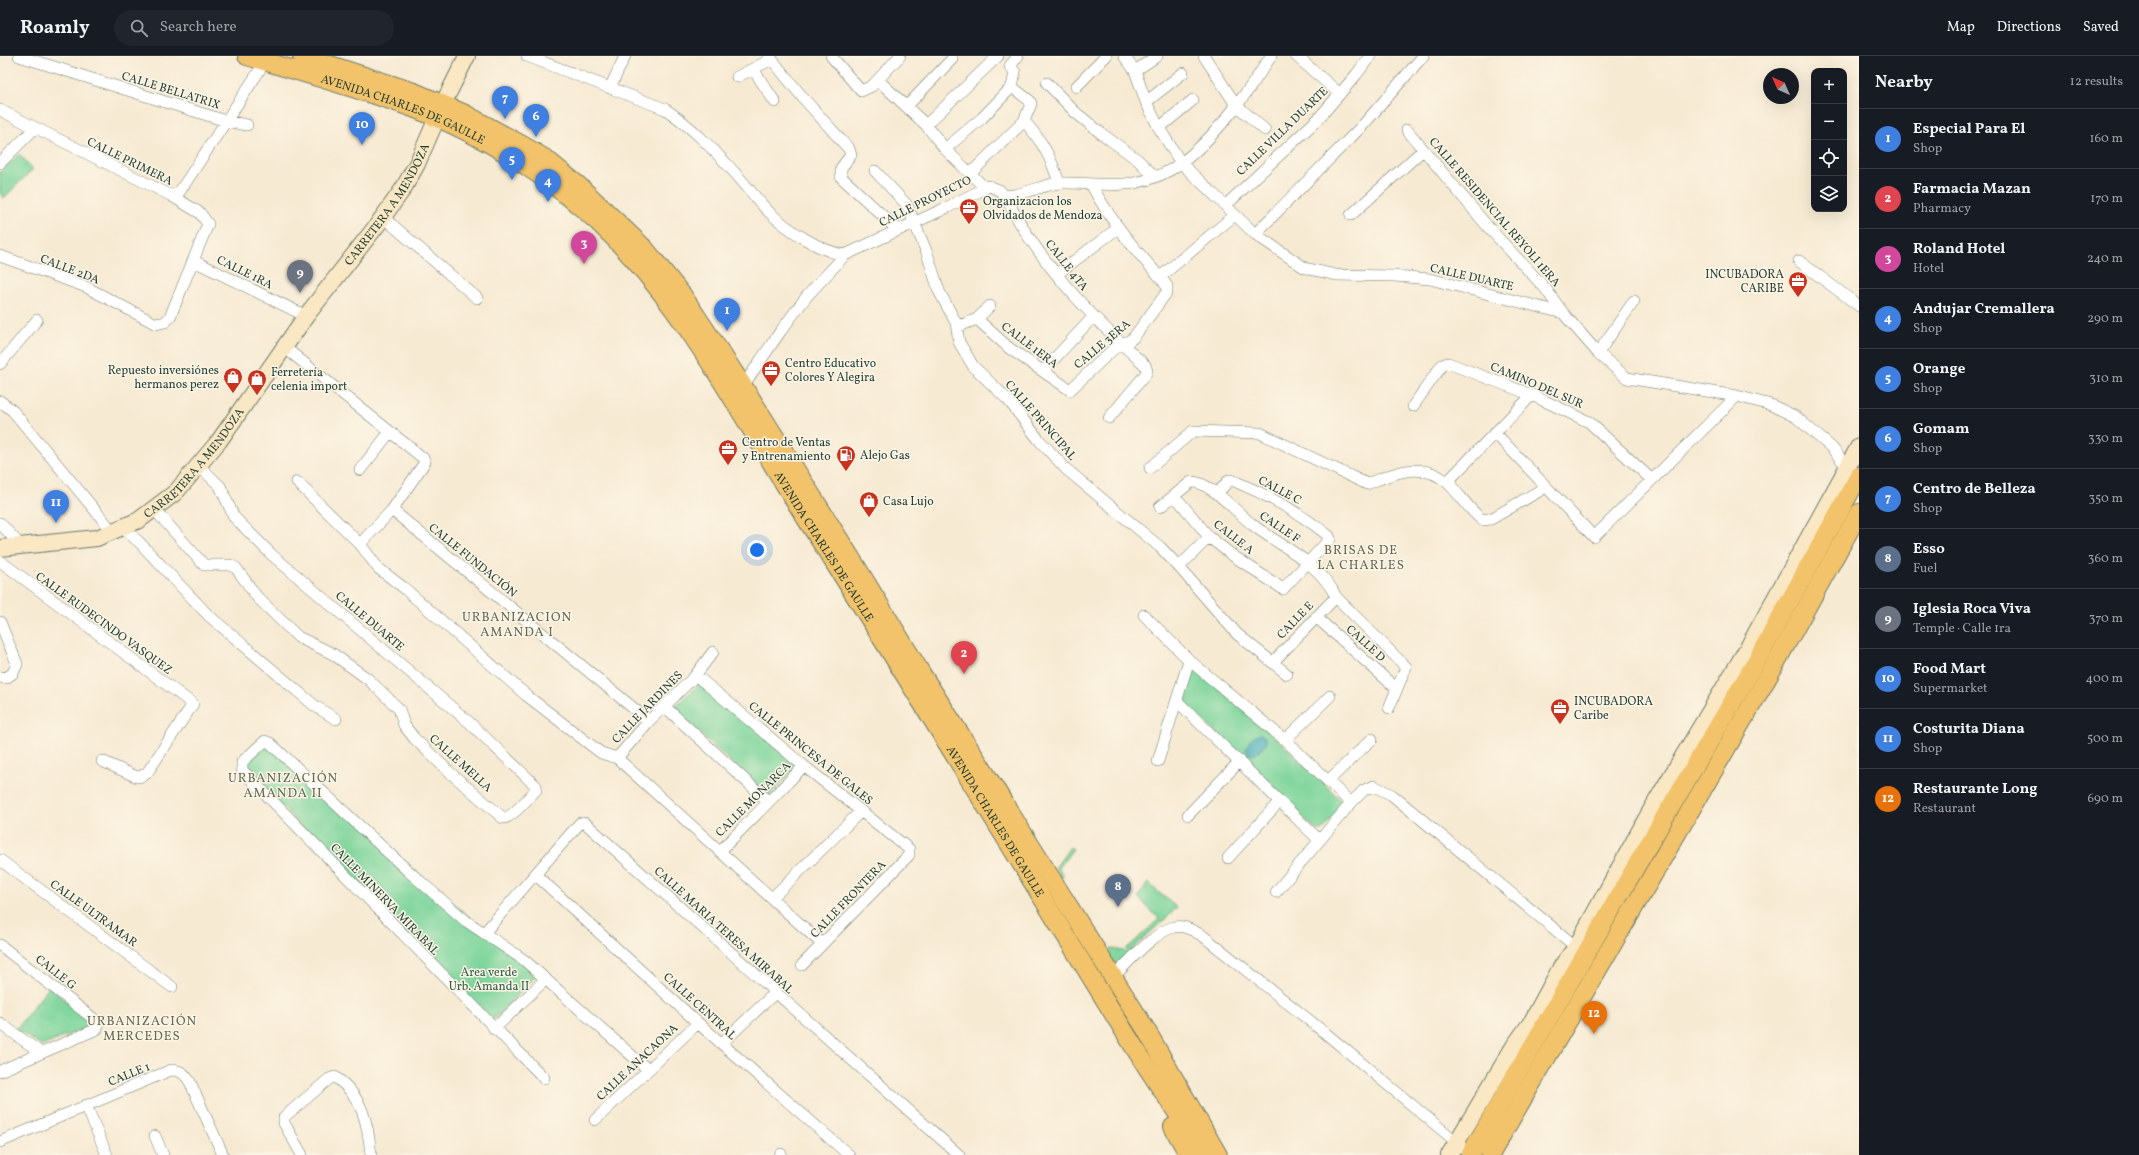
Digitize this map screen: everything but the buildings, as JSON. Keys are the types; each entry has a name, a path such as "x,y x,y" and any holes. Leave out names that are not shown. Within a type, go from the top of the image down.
{"main road":[{"name":"AVENIDA CHARLES DE GAULLE","path":"247,56 401,104 440,111 530,149 560,170 597,201 645,249 667,275 699,318 720,366 802,497 1145,1028 1189,1119 1204,1155"},
{"name":"AVENIDA CHARLES DE GAULLE","path":"302,56 414,92 440,111"},
{"name":"AVENIDA CHARLES DE GAULLE","path":"720,366 743,386 802,497 1128,1038 1218,1155"},
{"path":"1470,1154 1581,951 1753,667 1854,474"},
{"path":"1490,1155 1856,524"},
{"path":"1145,1028 1209,1116 1232,1155"},
{"path":"1128,1038 1164,1112 1189,1155"}],"street":[{"name":"CALLE BELLATRIX","path":"19,56 226,121 247,125"},
{"name":"CARRETERA A MENDOZA","path":"0,548 97,538 118,530 154,509 176,492 199,466 251,397 306,316 383,217 402,189 417,164 440,111 467,56"},
{"path":"527,56 665,109 680,119 734,172 770,212 794,230 830,252 845,254"},
{"path":"610,88 625,56"},
{"path":"831,56 861,91 866,90 878,80 900,56"},
{"path":"926,124 997,56 1015,72 1012,86 982,118 945,149"},
{"path":"1010,66 1018,56"},
{"path":"1076,87 1106,56"},
{"name":"CALLE DUARTE","path":"1124,56 1134,71 1146,102 1181,163 1255,234 1305,268 1336,275 1394,276 1430,279 1563,313"},
{"path":"1134,71 1157,56"},
{"path":"1204,56 1236,105 1265,130"},
{"path":"1005,196 1019,195 1059,183 1107,186 1134,183 1156,178 1181,163 1215,132 1271,56"},
{"path":"1296,56 1340,94"},
{"path":"1255,234 1364,124 1423,56"},
{"name":"CALLE VILLA DUARTE","path":"1226,205 1318,118 1340,94 1367,57"},
{"path":"737,77 770,58 850,149 852,155 841,168 841,177 897,229"},
{"path":"907,106 952,59"},
{"path":"172,196 180,191 265,62"},
{"path":"753,69 775,102"},
{"path":"1146,102 1183,73"},
{"path":"878,80 926,124 945,149 984,187"},
{"path":"1047,83 1075,112 1138,160 1156,178"},
{"path":"970,174 1024,121 1031,104 1030,101 1012,86"},
{"path":"1160,128 1194,100"},
{"name":"CALLE PRIMERA","path":"0,110 172,196 200,213 206,219 208,224 194,262"},
{"path":"1024,121 1037,136 1051,159 1059,183"},
{"path":"0,163 35,128"},
{"name":"CALLE RESIDENCIAL REYOLI 1ERA","path":"1407,130 1488,227 1545,288 1563,313"},
{"path":"1351,215 1423,150"},
{"name":"CALLE PRINCIPAL","path":"875,171 904,201 927,253 939,291 956,323 958,342 973,366 1009,400 1039,440 1066,469 1160,547 1237,634 1287,674"},
{"path":"1091,184 1101,203 1134,250 1160,277 1235,215"},
{"name":"CALLE PROYECTO","path":"743,386 807,296 845,254 913,223 984,187 995,187 1005,196"},
{"name":"CALLE 4TA","path":"1005,196 1019,224 1057,274 1093,317 1145,365 1147,371 1145,375 1110,418"},
{"path":"383,217 477,298"},
{"path":"1057,274 1118,228"},
{"name":"CALLE 2DA","path":"0,256 84,286 156,324 165,322 170,317 194,262"},
{"path":"1799,261 1859,306"},
{"name":"CALLE 1RA","path":"194,262 306,316"},
{"name":"CALLE 3ERA","path":"1067,390 1072,388 1120,343 1134,338 1167,292 1167,286 1160,277"},
{"path":"1598,353 1634,301"},
{"path":"956,323 962,325 977,319 990,306"},
{"path":"1563,313 1598,353 1627,378 1737,396 1771,405 1796,417 1832,448 1854,474"},
{"path":"1043,371 1093,317"},
{"name":"CALLE 1ERA","path":"977,319 1009,348 1043,371 1067,390"},
{"path":"0,364 38,320"},
{"path":"284,347 425,462 392,510 360,544"},
{"name":"CAMINO DEL SUR","path":"1413,406 1442,365 1448,363 1532,395 1590,422 1652,480"},
{"path":"1447,482 1532,395"},
{"path":"1494,433 1594,537 1737,396"},
{"path":"0,401 13,411 118,530 208,615 315,706 336,719"},
{"path":"1150,468 1193,431 1260,433 1367,484 1394,474 1422,469 1447,482 1482,520 1490,520 1546,487"},
{"path":"360,470 390,432"},
{"path":"1854,474 1859,446"},
{"name":"CALLE DUARTE","path":"199,466 220,486 234,517 272,555 470,723 536,786 536,790 517,809 508,817 503,818"},
{"name":"CALLE C","path":"1216,494 1225,483 1230,480 1234,481 1263,493 1312,522 1329,536 1330,539 1308,564"},
{"path":"297,482 360,544 378,568 404,588 526,695 601,753 617,758 822,944"},
{"name":"CALLE F","path":"1160,507 1191,482 1196,482 1216,494 1254,526 1292,551 1308,564 1331,587 1336,596 1406,668 1397,689"},
{"name":"CALLE A","path":"1175,496 1209,537 1232,555 1284,589 1308,564"},
{"name":"CALLE MELLA","path":"154,509 204,566 230,565 236,568 257,597 298,637 333,654 368,679 399,709 404,725 447,770 503,818"},
{"name":"CALLE FUNDACIÓN","path":"392,510 650,721"},
{"path":"0,523 20,545"},
{"path":"1179,567 1209,537"},
{"name":"CALLE RUDECINDO VASQUEZ","path":"0,561 193,704 147,772 142,776 137,777 102,761"},
{"name":"CALLE E","path":"1273,662 1336,596"},
{"path":"1144,615 1189,660 1286,740 1351,803"},
{"name":"CALLE D","path":"1316,617 1397,689"},
{"path":"0,622 17,664 13,673 6,678 0,677"},
{"name":"CALLE JARDINES","path":"617,758 664,706 696,677 713,652"},
{"path":"1158,761 1189,660"},
{"name":"CALLE PRINCESA DE GALES","path":"696,677 804,766 909,849"},
{"path":"1389,708 1397,689"},
{"path":"1286,740 1330,696"},
{"path":"1177,701 1319,840"},
{"path":"664,706 768,801"},
{"path":"1328,780 1372,738"},
{"name":"CALLE MINERVA MIRABAL","path":"484,933 466,921 406,870 270,742 265,741 242,762 242,770 494,1029 544,1078"},
{"path":"1188,815 1240,761"},
{"name":"CALLE MONARCA","path":"720,851 804,766"},
{"path":"1276,892 1351,803 1364,790 1374,786 1392,795 1581,951 1561,967 1532,1021 1514,1046 1453,1149"},
{"path":"1228,858 1279,802"},
{"path":"772,898 862,811"},
{"name":"CALLE MARIA TERESA MIRABAL","path":"484,933 580,823 585,823 958,1155"},
{"name":"CALLE FRONTERA","path":"802,965 909,856 909,849"},
{"name":"CALLE ULTRAMAR","path":"0,860 172,987"},
{"name":"CALLE CENTRAL","path":"536,875 698,1022 849,1155"},
{"path":"1112,978 1156,937 1174,927 1186,927 1203,936 1324,1032 1453,1149 1470,1154"},
{"path":"484,933 524,960 647,1069"},
{"name":"CALLE G","path":"0,945 95,1020 98,1024 96,1029 41,1053"},
{"path":"494,1029 546,979"},
{"path":"722,1043 775,993"},
{"name":"CALLE ANACAONA","path":"595,1120 698,1022"},
{"path":"0,1023 41,1053"},
{"path":"0,1071 41,1053"},
{"name":"CALLE 1","path":"0,1142 171,1070 178,1070 184,1073 190,1082 223,1155"},
{"path":"302,1155 284,1123 284,1117 329,1079 335,1077 359,1100 368,1126 371,1155"},
{"path":"86,1105 107,1155"},
{"path":"155,1136 163,1155"}],"green space":[{"path":"19,154 33,169 4,198 0,193 0,172"},
{"path":"1191,669 1195,669 1266,728 1343,802 1322,831 1316,830 1181,699"},
{"path":"701,683 798,765 768,797 673,708"},
{"name":"Area verde Urb. Amanda II","path":"267,744 537,975 490,1023 243,766"},
{"path":"1070,847 1073,849 1059,868 1064,876 1061,878 1055,868"},
{"path":"1148,883 1177,908 1115,965 1106,951 1112,949 1124,951 1159,919 1138,897"},
{"path":"49,987 94,1024 42,1046 16,1029"}],"water":[{"path":"1261,734 1266,738 1266,744 1254,755 1248,754 1246,749 1248,744 1253,737"}],"place":[{"name":"Centro de Belleza","path":"505,119"},
{"name":"Gomam","path":"536,137"},
{"name":"Food Mart","path":"362,145"},
{"name":"Orange","path":"512,180"},
{"name":"Andujar Cremallera","path":"548,202"},
{"name":"Organizacion los Olvidados de Mendoza","path":"969,225"},
{"name":"Roland Hotel","path":"584,264"},
{"name":"Iglesia Roca Viva","path":"300,293"},
{"name":"INCUBADORA CARIBE","path":"1798,298"},
{"name":"Especial Para El","path":"727,331"},
{"name":"Centro Educativo Colores Y Alegira","path":"771,387"},
{"name":"Repuesto inversiónes hermanos perez","path":"233,394"},
{"name":"Ferretería celenia import","path":"257,396"},
{"name":"Centro de Ventas y Entrenamiento","path":"728,466"},
{"name":"Alejo Gas","path":"846,472"},
{"name":"Casa Lujo","path":"869,518"},
{"name":"Costurita Diana","path":"56,523"},
{"name":"Farmacia Mazan","path":"964,674"},
{"name":"INCUBADORA Caribe","path":"1560,725"},
{"name":"Esso","path":"1118,907"},
{"name":"Restaurante Long","path":"1594,1034"}],"district":[{"name":"BRISAS DE LA CHARLES","path":"1361,556"},
{"name":"URBANIZACION AMANDA I","path":"517,624"},
{"name":"URBANIZACIÓN AMANDA II","path":"283,784"},
{"name":"URBANIZACIÓN MERCEDES","path":"142,1028"}]}
